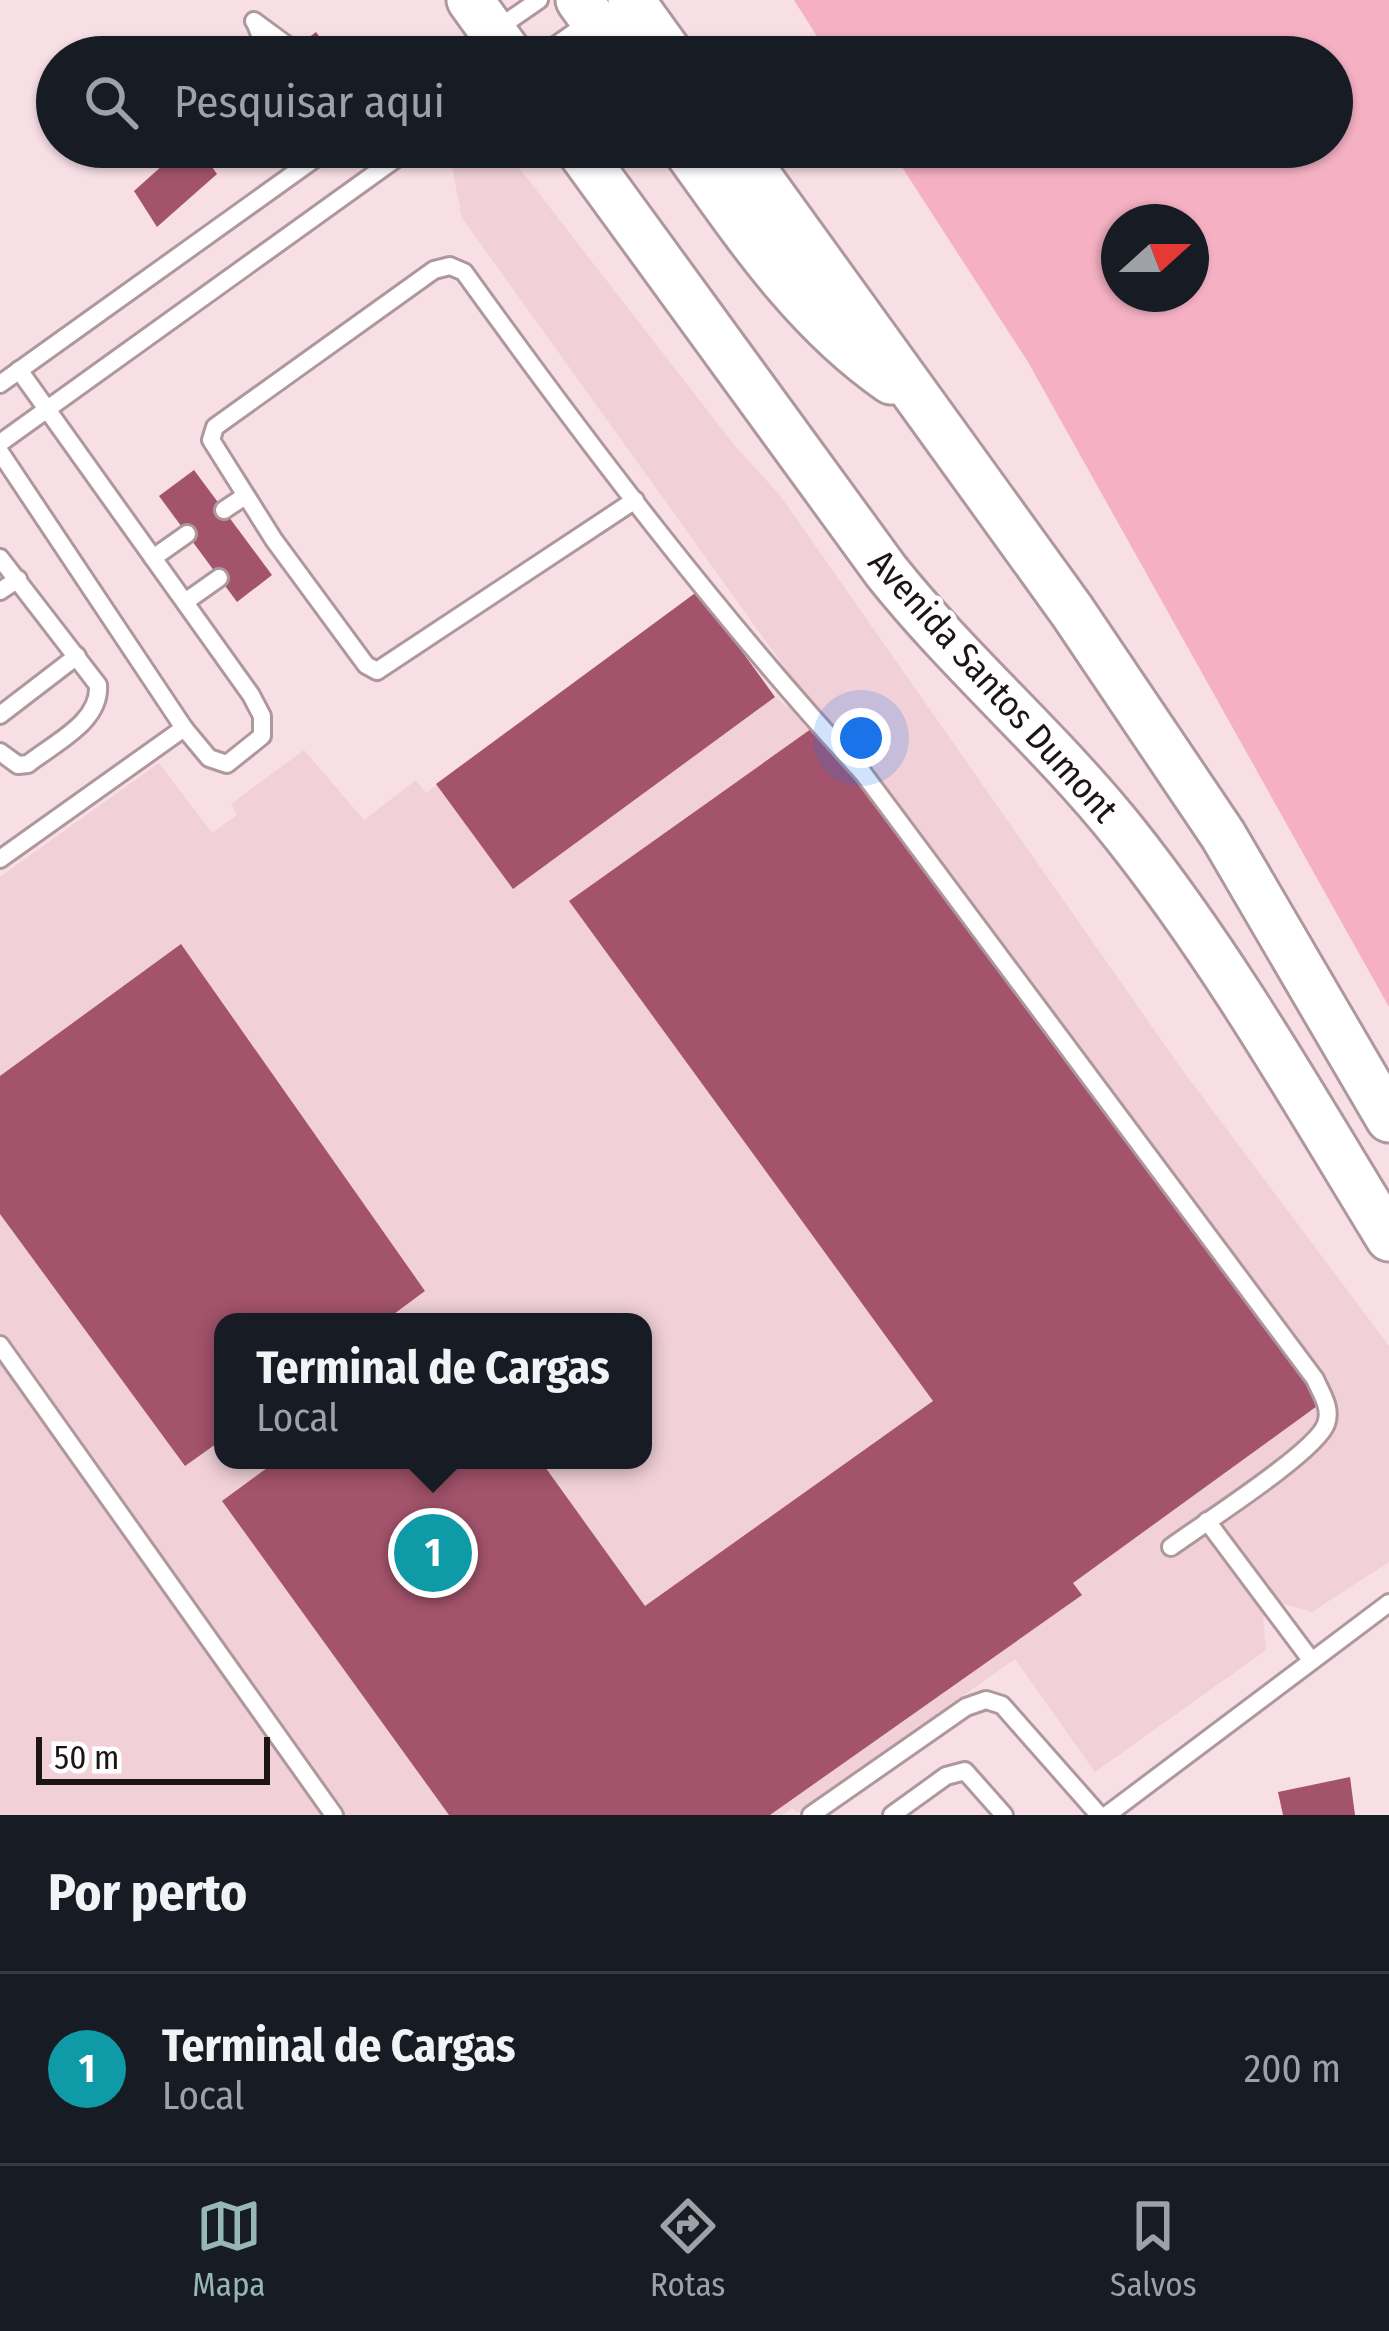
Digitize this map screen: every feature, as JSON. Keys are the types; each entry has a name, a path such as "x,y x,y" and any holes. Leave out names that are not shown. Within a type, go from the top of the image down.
{"main road":[{"path":"601,6 612,36"},
{"path":"601,6 643,36"},
{"name":"Avenida Santos Dumont","path":"592,168 886,572 937,635 1080,781 1200,932 1389,1238"},
{"path":"700,168 760,252 832,335 923,404"},
{"path":"752,168 1072,611 1223,835 1389,1119"}],"lane":[{"path":"482,36 539,0"},
{"path":"564,36 601,6"},
{"path":"260,36 254,21 274,36"},
{"path":"0,384 287,168"},
{"path":"19,370 47,407 185,602 262,716 262,736 227,764 209,758 184,728 0,447 47,407 383,168"},
{"path":"635,500 377,670 366,665 274,540 212,440 215,427 434,270 450,266 464,272 635,500 796,699 863,773 1315,1379 1328,1408 1326,1426 1304,1450 1171,1547"},
{"path":"224,511 245,496"},
{"path":"153,558 187,534"},
{"path":"255,553 274,540"},
{"path":"0,558 98,685 100,701 91,716 28,764 17,765 0,752"},
{"path":"185,602 219,578"},
{"path":"0,591 18,579"},
{"path":"0,715 77,656"},
{"path":"0,860 184,728"},
{"path":"0,1346 334,1815"},
{"path":"1207,1521 1310,1660"},
{"path":"812,1815 966,1706 986,1700 1002,1705 1093,1812 1171,1772 1389,1603"},
{"path":"892,1815 946,1776 965,1771 1004,1815"}],"shaded area":[{"path":"794,0 1389,0 1389,1007 1028,362 903,168 1353,168 1353,36 817,36"},
{"path":"452,168 519,168 735,446 779,494 1178,1064 1389,1346 1389,1562 1312,1612 1281,1603 1263,1617 1266,1650 1095,1772 1015,1659 797,1813 792,1808 783,1815 0,1815 0,877 159,763 212,833 237,815 231,804 304,750 364,820 416,780 426,793 698,591 775,697 786,706 803,693 462,218"}],"building":[{"path":"160,168 213,168 217,174 157,227 134,191"},
{"path":"194,470 272,575 237,602 159,496"},
{"path":"698,591 775,697 513,889 436,784"},
{"path":"818,724 1324,1401 1073,1583 1082,1595 770,1815 449,1815 222,1501 266,1469 546,1469 645,1606 933,1401 569,901"},
{"path":"181,944 425,1291 395,1313 214,1313 214,1445 185,1466 0,1214 0,1076"},
{"path":"1350,1777 1355,1815 1283,1815 1278,1792"}],"place":[{"name":"Terminal de Cargas","path":"433,1553"}]}
